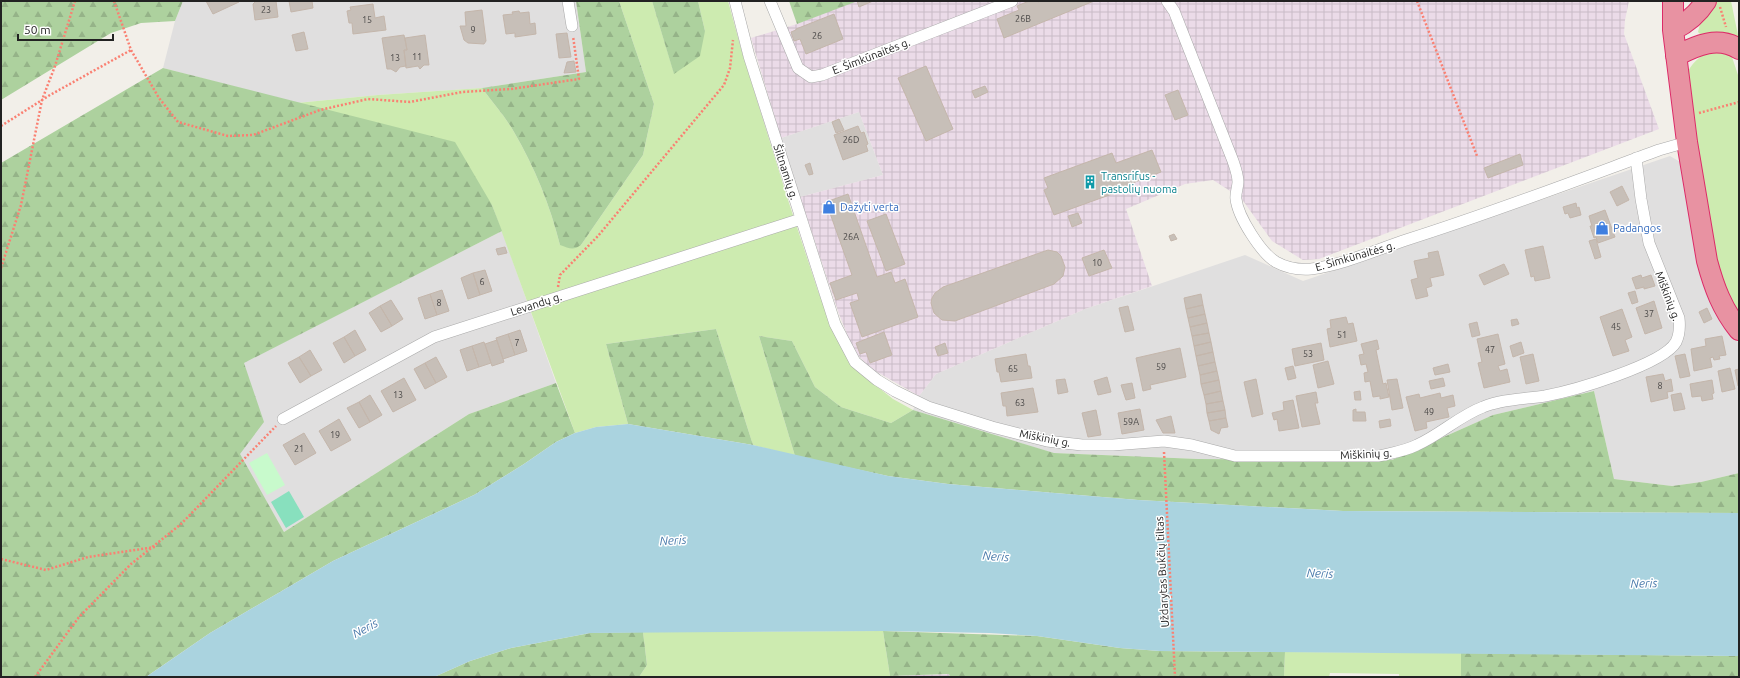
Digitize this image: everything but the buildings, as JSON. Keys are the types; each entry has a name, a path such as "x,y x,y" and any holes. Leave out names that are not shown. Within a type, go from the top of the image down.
{"highway":[{"path":"1672,1 1673,30 1687,142 1712,278 1723,306 1739,330"},
{"path":"1673,30 1684,25 1694,17 1706,1"},
{"path":"1676,56 1691,48 1708,43 1721,42 1731,44 1739,49"}],"street":[{"path":"568,1 572,26"},
{"name":"Šiltnamių g.","path":"735,1 749,56 835,324 842,340"},
{"name":"E. Šimkūnaitės g.","path":"770,1 798,68 811,77 822,75 1012,1"},
{"name":"E. Šimkūnaitės g.","path":"1167,1 1174,11 1233,161 1238,180 1235,199 1242,218 1252,235 1265,251 1274,261 1286,267 1299,269 1312,268 1348,259 1475,218 1636,158"},
{"path":"1636,158 1673,145 1687,142"},
{"name":"Miškinių g.","path":"842,340 855,362 877,380 895,391 928,407 1047,441 1082,445 1113,445 1164,441 1192,445 1235,456 1379,456 1397,452 1418,445 1482,407 1500,402 1546,396 1599,382 1630,370 1664,353 1675,343 1680,330 1679,318 1648,243 1636,158"},
{"name":"Levandų g.","path":"283,419 434,337 801,219"}],"path":[{"path":"1,268 21,205 42,100 55,66 75,1"},
{"path":"114,1 131,50 159,98 178,122 228,136 253,135 320,110 368,99 410,102 462,92 511,90 579,79 572,26"},
{"path":"1417,1 1477,156"},
{"path":"560,297 558,285 560,275 598,236 724,85 730,68 733,38"},
{"path":"1,126 42,100 131,50"},
{"path":"1684,118 1739,102"},
{"path":"35,677 79,617 131,564 155,547 181,524 283,419"},
{"name":"Uždarytas Bukčių tiltas","path":"1164,467 1175,677"},
{"path":"1,559 46,570 88,558 155,547"}],"shaded area":[{"path":"183,1 576,1 586,72 482,88 378,95 297,103 163,68 175,21"},
{"path":"854,1 1629,1 1624,34 1659,129 1319,259 1303,260 1272,241 1241,198 1213,180 1185,184 1126,209 1152,286 1085,309 936,374 919,396 870,368 858,355 849,339 839,314 800,197 883,175 859,112 781,138 751,38 797,24"},
{"path":"859,112 883,175 800,197 781,138"},
{"path":"1670,156 1682,163 1721,320 1739,344 1739,473 1701,482 1672,486 1614,479 1594,391 1493,415 1392,460 1198,459 1053,453 913,410 919,396 936,374 1085,309 1245,255 1303,281"},
{"path":"502,231 556,383 469,414 284,532 239,454 263,422 243,363"},
{"path":"949,674 950,677 880,677 890,676"}],"green space":[{"path":"1,1 183,1 175,21 141,23 111,33 1,100"},
{"path":"576,1 619,1 654,104 643,155 581,245 578,247 568,248 560,245 547,201 529,159 503,115 482,88 586,72"},
{"path":"619,1 652,1 674,73 705,31 698,1 728,1 742,52 789,203 818,291 832,327 859,372 893,399 913,410 891,423 841,407 815,387 792,341 759,336 795,456 753,445 716,329 606,344 628,424 596,427 575,433 492,205 297,103 378,95 482,88 503,115 529,159 547,201 560,245 581,245 643,155 654,104"},
{"path":"652,1 698,1 705,31 700,56 674,74"},
{"path":"789,1 854,1 855,2 797,24"},
{"path":"1713,1 1731,1 1739,40 1732,37 1701,35 1698,32 1700,24"},
{"path":"1714,49 1731,54 1739,78 1739,314 1730,301 1719,274 1699,175 1688,71 1699,58"},
{"path":"163,68 455,142 492,205 502,231 244,363 264,422 240,454 284,532 469,414 556,383 575,433 556,442 474,495 333,561 210,633 146,677 1,677 1,163"},
{"path":"716,329 753,445 628,424 606,344"},
{"path":"759,336 792,341 815,387 841,407 891,423 913,410 1054,453 1198,459 1392,460 1493,415 1594,391 1614,479 1672,486 1701,482 1739,473 1739,513 1343,511 1138,500 948,484 888,476 795,456"},
{"path":"267,453 285,485 267,495 249,463"},
{"path":"289,491 304,517 286,528 271,502"},
{"path":"883,631 890,676 639,677 647,665 643,632"},
{"path":"883,631 1037,636 1120,648 1160,651 1285,652 1284,677 950,677 949,674 890,676"},
{"path":"643,632 647,665 639,677 434,677 470,661 511,648 590,633"},
{"path":"1285,652 1461,653 1461,677 1399,677 1399,674 1330,673 1329,677 1284,677"},
{"path":"1461,653 1739,656 1739,677 1461,677"}],"water":[{"name":"Neris","path":"628,424 753,445 888,476 948,484 1138,500 1343,511 1739,513 1739,656 1160,651 1120,648 1037,636 989,633 883,631 590,633 511,648 470,661 434,677 146,677 210,633 333,561 474,495 556,442 575,433 596,427"}],"place":[{"name":"Transrifus - pastolių nuoma","path":"1090,182"},
{"name":"Dažyti verta","path":"829,207"},
{"name":"Padangos","path":"1602,228"}]}
